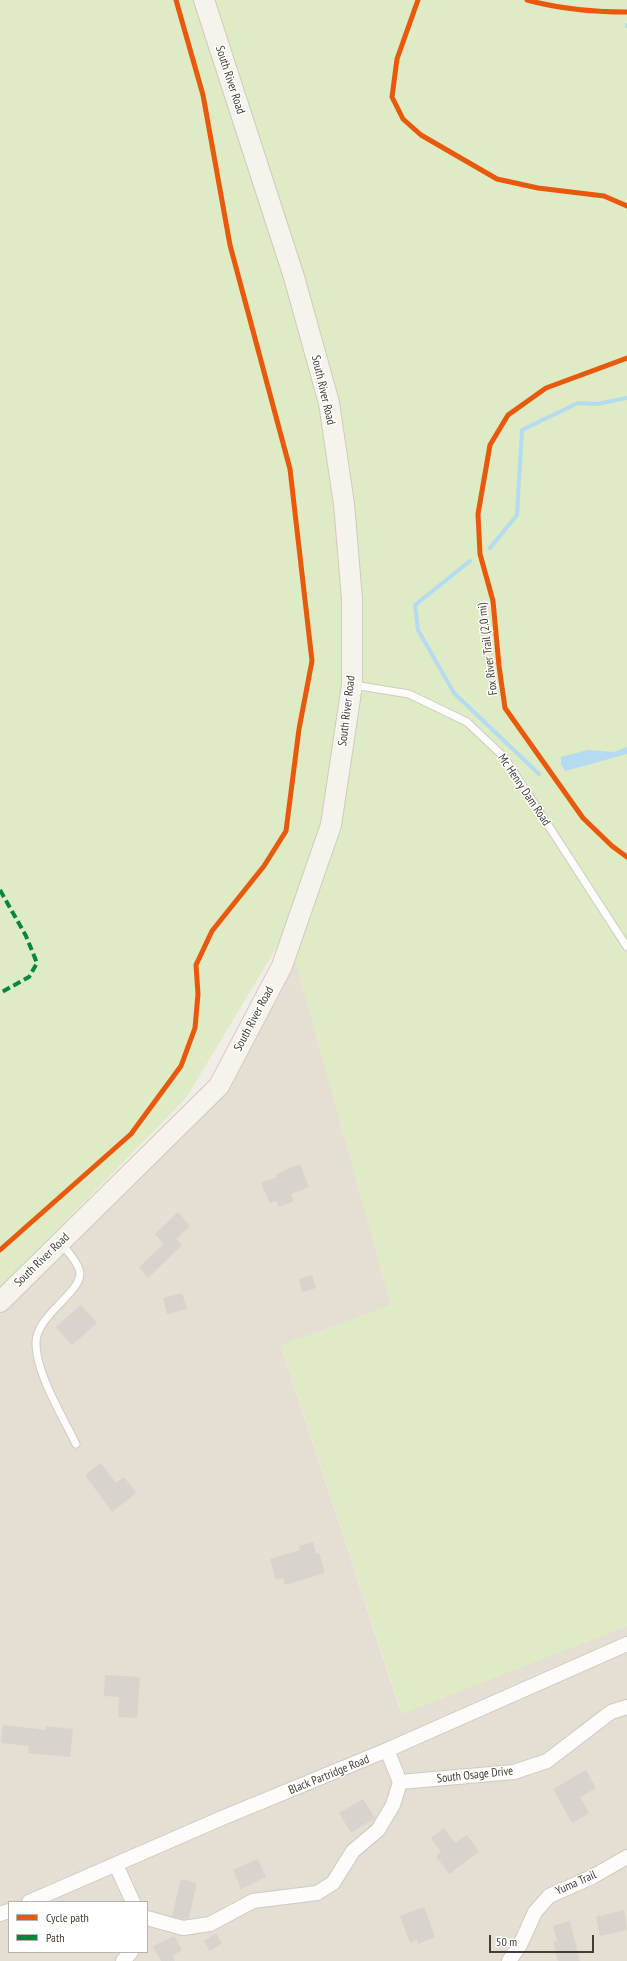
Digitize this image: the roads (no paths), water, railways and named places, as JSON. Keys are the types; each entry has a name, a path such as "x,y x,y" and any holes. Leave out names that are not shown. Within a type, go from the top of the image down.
{"street":[{"name":"South River Road","path":"0,1302 219,1086 282,966 331,826 352,685 352,599 344,504 329,403 294,277 204,0"},
{"name":"Black Partridge Road","path":"31,1901 222,1818 387,1750 627,1644"},
{"name":"South Osage Drive","path":"400,1782 503,1774 540,1764 547,1761 611,1712 627,1707"},
{"path":"148,1918 183,1928 210,1924 253,1901 317,1892 333,1883 354,1851 378,1830 393,1805 400,1782 387,1750"},
{"name":"Yuma Trail","path":"510,1961 520,1945 535,1912 549,1896 592,1877 627,1857"},
{"path":"116,1865 133,1901"},
{"path":"122,1961 130,1953"}],"lane":[{"name":"Mc Henry Dam Road","path":"352,685 409,694 468,722 504,757 627,947"},
{"path":"60,1242 79,1269 80,1277 74,1290 54,1308 42,1324 36,1341 39,1367 76,1444"}],"water":[{"path":"627,747 627,754 565,771 561,764 561,757 588,750 614,752"}],"waterway":[{"path":"490,548 517,515 522,430 578,403 597,404 627,398"},
{"path":"470,561 415,605 418,630 454,693 539,774"}]}
